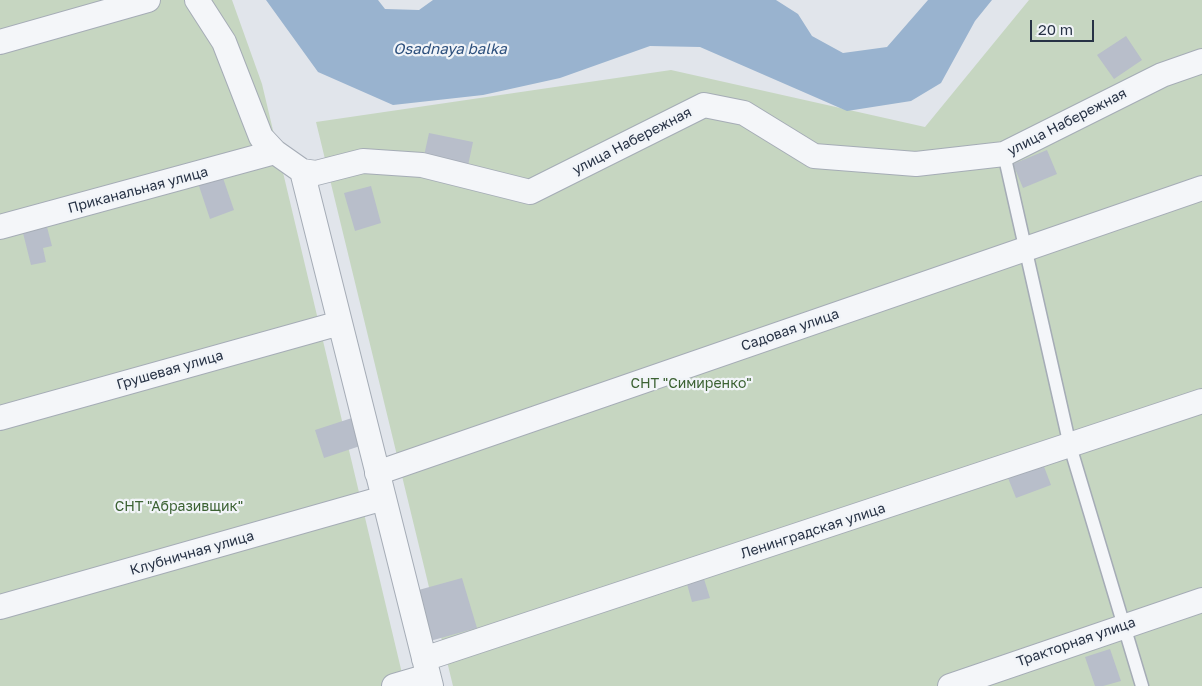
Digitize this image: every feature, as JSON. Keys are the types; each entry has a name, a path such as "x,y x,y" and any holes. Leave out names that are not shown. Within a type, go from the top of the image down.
{"street":[{"path":"0,42 148,0"},
{"path":"197,0 224,42 260,137 275,152 302,171 428,674"},
{"name":"улица Набережная","path":"302,171 316,173 363,161 422,165 530,192 704,105 744,113 814,156 916,164 1004,154 1162,75 1202,61"},
{"name":"Приканальная улица","path":"0,227 275,152"},
{"name":"Садовая улица","path":"378,472 1202,188"},
{"name":"Грушевая улица","path":"0,418 340,323"},
{"name":"Ленинградская улица","path":"394,686 1202,401"},
{"name":"Клубничная улица","path":"0,608 384,498"},
{"name":"Тракторная улица","path":"950,686 1202,600"}],"lane":[{"path":"1004,154 1070,446 1142,686"}],"green space":[{"name":"СНТ \"Абразивщик\"","path":"0,0 232,0 262,84 405,686 0,686"},
{"name":"СНТ \"Симиренко\"","path":"1029,0 1202,0 1202,686 453,686 316,122 671,70 925,127"}],"water":[{"name":"Osadnaya balka","path":"266,0 378,0 385,9 419,10 433,0 776,0 798,14 812,36 843,53 887,47 928,0 992,0 975,21 941,83 911,101 847,111 700,47 650,46 560,78 483,95 393,105 318,72"}],"building":[{"path":"1126,36 1142,60 1114,79 1097,55"},
{"path":"429,133 473,142 466,175 422,165"},
{"path":"1047,150 1057,174 1023,188 1013,164"},
{"path":"223,178 234,210 210,219 197,180"},
{"path":"371,186 381,223 355,231 344,193"},
{"path":"47,227 52,246 43,248 46,262 31,265 23,233"},
{"path":"355,417 363,445 324,458 315,430"},
{"path":"1043,464 1051,485 1016,498 1008,478"},
{"path":"462,578 477,628 430,641 415,591"},
{"path":"704,579 710,598 692,602 687,584"},
{"path":"1110,649 1121,681 1103,686 1095,686 1085,657"}]}
